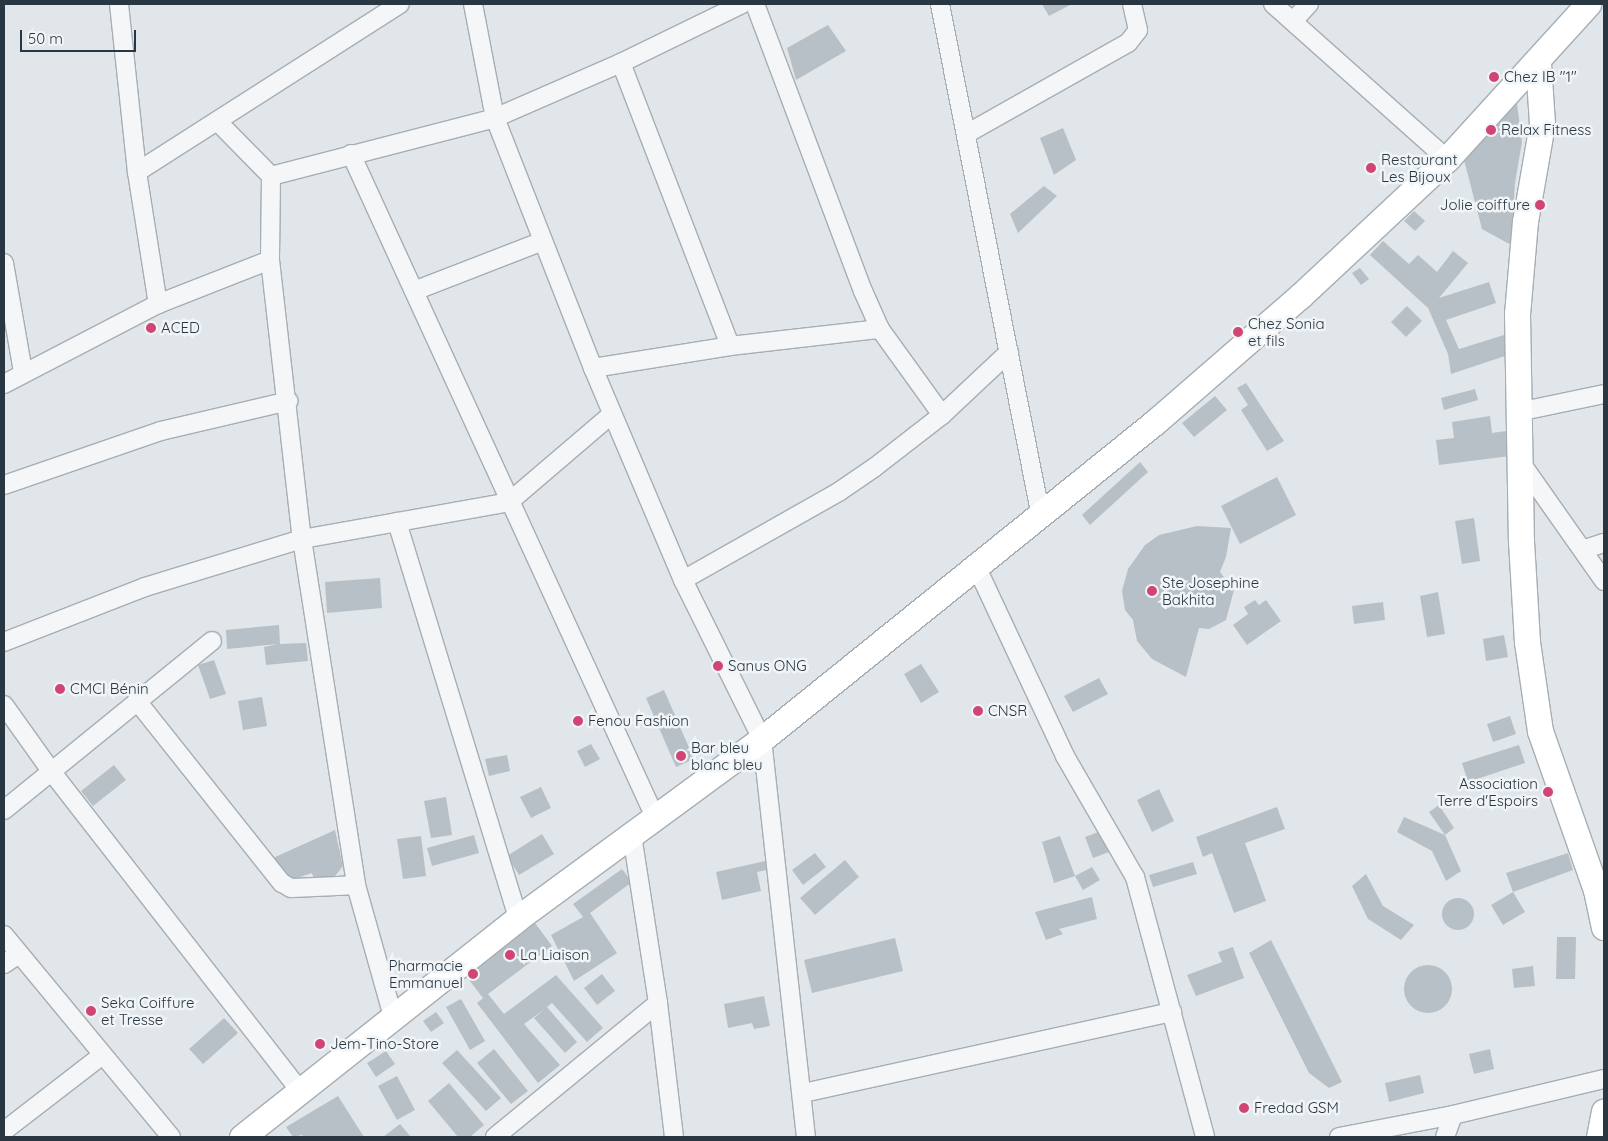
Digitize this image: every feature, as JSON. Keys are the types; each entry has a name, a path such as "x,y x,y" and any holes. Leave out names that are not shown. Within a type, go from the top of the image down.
{"main road":[{"path":"242,1137 518,918 762,739 1040,517 1300,296 1447,159 1538,63 1578,8"},
{"path":"1538,63 1542,124 1525,221 1517,314 1519,460 1527,642 1538,723 1596,890 1604,927"},
{"path":"1599,1137 1604,1111"}],"street":[{"path":"119,4 137,172 158,304"},
{"path":"137,172 400,4"},
{"path":"473,4 495,118 543,241 593,368 683,580 762,739 803,1094 806,1137"},
{"path":"272,176 495,118 621,63 742,4"},
{"path":"755,4 862,291 880,329 942,415"},
{"path":"940,4 968,133 1040,517"},
{"path":"968,133 1128,43 1138,30 1132,4"},
{"path":"1273,4 1294,20 1447,159"},
{"path":"1294,20 1309,4"},
{"path":"621,63 730,346"},
{"path":"217,121 272,176 270,260 289,401 302,539 356,886 393,1017"},
{"path":"351,154 655,818"},
{"path":"414,291 543,241"},
{"path":"4,384 23,372 158,304 270,260"},
{"path":"4,263 8,308 23,372"},
{"path":"593,368 730,346 880,329"},
{"path":"683,580 840,491 942,415 1009,352"},
{"path":"1518,412 1604,394"},
{"path":"4,485 161,432 289,401"},
{"path":"4,642 145,586 302,539 509,502 612,414"},
{"path":"1519,460 1585,549 1604,581"},
{"path":"397,522 518,918"},
{"path":"1585,549 1604,543"},
{"path":"977,568 1065,756 1135,878 1205,1137"},
{"path":"4,810 212,641"},
{"path":"137,702 282,883 291,888 356,886"},
{"path":"4,705 51,771 300,1091"},
{"path":"632,835 658,1003 674,1137"},
{"path":"4,935 101,1056 171,1137"},
{"path":"4,964 19,954"},
{"path":"495,1137 658,1003"},
{"path":"803,1094 1172,1012"},
{"path":"4,1131 101,1056"},
{"path":"1339,1137 1453,1115 1604,1079"},
{"path":"1445,1137 1453,1115"}],"building":[{"path":"1042,4 1072,4 1049,16"},
{"path":"828,25 846,51 796,80 787,48"},
{"path":"1516,96 1522,142 1515,183 1511,245 1482,229 1464,160"},
{"path":"1063,128 1076,160 1054,175 1040,138"},
{"path":"1044,186 1057,196 1018,233 1010,214"},
{"path":"1414,211 1425,221 1415,231 1404,221"},
{"path":"1383,241 1409,264 1418,255 1437,272 1453,251 1468,263 1439,298 1489,282 1496,303 1446,320 1459,349 1504,335 1511,354 1451,374 1448,354 1428,308 1370,255"},
{"path":"1360,268 1369,279 1361,285 1352,273"},
{"path":"1407,306 1422,321 1406,337 1391,322"},
{"path":"1246,383 1284,441 1267,451 1241,410 1248,405 1237,388"},
{"path":"1475,389 1478,400 1444,410 1441,398"},
{"path":"1215,396 1227,410 1194,437 1182,423"},
{"path":"1490,416 1492,433 1506,431 1510,456 1439,465 1436,440 1454,438 1452,422"},
{"path":"1140,462 1148,472 1090,525 1082,515"},
{"path":"1277,477 1296,515 1240,544 1221,506"},
{"path":"1474,518 1480,561 1462,564 1455,521"},
{"path":"1197,526 1231,528 1226,557 1220,572 1234,590 1226,620 1209,629 1199,628 1186,677 1152,659 1137,641 1133,620 1125,610 1122,591 1128,569 1145,545 1159,535"},
{"path":"380,578 382,608 327,613 325,582"},
{"path":"1438,592 1445,634 1427,637 1420,596"},
{"path":"1255,600 1259,605 1266,600 1281,621 1247,645 1233,625 1248,614 1244,607"},
{"path":"1383,602 1385,620 1354,624 1352,606"},
{"path":"279,625 280,644 306,643 308,661 266,665 264,647 278,644 227,649 226,630"},
{"path":"1504,635 1508,657 1486,661 1483,639"},
{"path":"214,660 226,694 210,699 198,665"},
{"path":"921,664 939,692 921,703 904,674"},
{"path":"1099,678 1108,694 1073,712 1064,696"},
{"path":"664,690 694,759 676,767 646,698"},
{"path":"262,697 267,726 243,730 238,701"},
{"path":"1510,716 1516,734 1493,742 1487,724"},
{"path":"591,744 600,759 585,767 577,751"},
{"path":"1519,745 1525,763 1468,782 1462,763"},
{"path":"507,755 510,771 489,776 485,759"},
{"path":"114,765 126,780 93,806 81,791"},
{"path":"541,787 551,808 531,818 520,797"},
{"path":"1159,789 1174,821 1152,832 1137,800"},
{"path":"446,797 452,835 431,838 424,801"},
{"path":"1439,805 1454,828 1445,835 1429,812"},
{"path":"1277,807 1285,829 1245,843 1266,901 1234,913 1212,853 1203,857 1196,837"},
{"path":"1404,817 1445,835 1461,871 1446,881 1432,851 1397,832"},
{"path":"335,830 343,866 335,876 314,880 312,873 288,881 273,858"},
{"path":"1101,831 1109,852 1093,858 1085,837"},
{"path":"542,834 554,854 519,875 507,856"},
{"path":"474,835 479,853 432,866 427,848"},
{"path":"421,836 426,876 403,879 397,839"},
{"path":"1060,836 1075,876 1054,883 1042,842"},
{"path":"815,853 826,867 803,885 792,870"},
{"path":"1568,853 1573,870 1513,892 1506,873"},
{"path":"770,860 772,869 757,872 761,891 722,900 716,872"},
{"path":"845,860 859,877 815,915 800,898"},
{"path":"1193,862 1197,874 1153,887 1149,875"},
{"path":"1092,867 1100,880 1083,890 1075,876"},
{"path":"622,869 632,882 590,913 617,953 574,981 551,935 583,917 573,904"},
{"path":"1366,874 1383,906 1414,925 1401,940 1368,919 1352,886"},
{"path":"1513,892 1525,912 1503,925 1491,905"},
{"path":"1092,897 1097,919 1059,929 1063,934 1046,940 1035,912"},
{"path":"1458,898 1464,899 1469,903 1473,908 1473,920 1469,925 1464,929 1458,930 1452,929 1447,925 1443,920 1442,914 1443,908 1447,903 1452,899"},
{"path":"535,923 552,946 488,994 504,1014 556,975 603,1028 587,1042 552,1003 547,1007 577,1042 565,1053 534,1018 545,1009 524,1024 560,1065 538,1083 477,1003 483,998 466,976"},
{"path":"1557,937 1576,937 1575,979 1556,979"},
{"path":"895,938 903,971 812,993 804,960"},
{"path":"1271,940 1342,1082 1329,1088 1309,1073 1249,953"},
{"path":"1233,947 1244,978 1196,996 1187,975 1222,962 1218,952"},
{"path":"1428,965 1437,967 1445,972 1450,980 1452,989 1450,998 1445,1006 1437,1011 1428,1013 1419,1011 1411,1006 1406,998 1404,989 1406,980 1411,972 1419,967"},
{"path":"1533,966 1535,986 1514,988 1512,969"},
{"path":"602,974 615,991 597,1005 584,988"},
{"path":"764,996 770,1026 754,1029 752,1023 728,1028 724,1004"},
{"path":"461,999 485,1041 470,1050 446,1007"},
{"path":"436,1012 444,1023 431,1032 423,1021"},
{"path":"224,1018 238,1033 203,1064 189,1049"},
{"path":"494,1049 528,1091 511,1104 477,1063"},
{"path":"1490,1049 1494,1069 1474,1074 1469,1054"},
{"path":"457,1050 501,1098 486,1111 442,1063"},
{"path":"386,1051 395,1064 376,1077 367,1063"},
{"path":"1420,1075 1424,1093 1389,1102 1385,1083"},
{"path":"397,1076 415,1110 397,1120 378,1086"},
{"path":"449,1083 484,1125 470,1137 458,1137 428,1101"},
{"path":"338,1096 364,1137 304,1137 302,1135 293,1137 286,1127"},
{"path":"400,1124 411,1137 383,1137"}],"place":[{"name":"Chez IB \"1\"","path":"1494,77"},
{"name":"Relax Fitness","path":"1491,130"},
{"name":"Restaurant Les Bijoux","path":"1371,168"},
{"name":"Jolie coiffure","path":"1540,205"},
{"name":"ACED","path":"151,328"},
{"name":"Chez Sonia et fils","path":"1238,332"},
{"name":"Ste Josephine Bakhita","path":"1152,591"},
{"name":"Sanus ONG","path":"718,666"},
{"name":"CMCI Bénin","path":"60,689"},
{"name":"CNSR","path":"978,711"},
{"name":"Fenou Fashion","path":"578,721"},
{"name":"Bar bleu blanc bleu","path":"681,756"},
{"name":"Association Terre d'Espoirs","path":"1548,792"},
{"name":"La Liaison","path":"510,955"},
{"name":"Pharmacie Emmanuel","path":"473,974"},
{"name":"Seka Coiffure et Tresse","path":"91,1011"},
{"name":"Jem-Tino-Store","path":"320,1044"},
{"name":"Fredad GSM","path":"1244,1108"}]}
